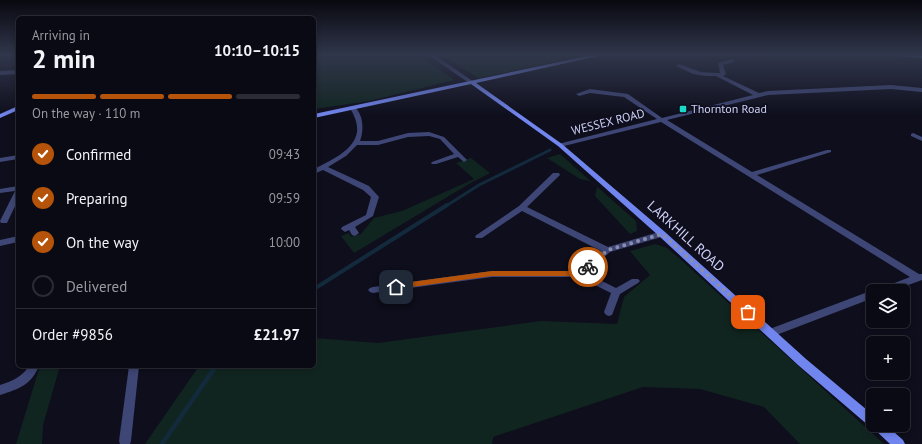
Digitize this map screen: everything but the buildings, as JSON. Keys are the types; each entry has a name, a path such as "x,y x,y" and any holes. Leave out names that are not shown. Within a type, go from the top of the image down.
{"street":[{"path":"460,75 471,82"},
{"path":"316,116 506,75"},
{"path":"704,75 718,75 758,95"},
{"name":"LARKHILL ROAD","path":"471,82 560,145 866,416"},
{"name":"WESSEX ROAD","path":"560,145 758,95 777,92 873,88 922,90"},
{"name":"WESSEX ROAD","path":"579,94 590,92 626,95 662,120"},
{"path":"316,171 349,152 357,143 361,131 358,116 353,108"},
{"path":"0,117 16,109"},
{"path":"0,117 16,114"},
{"path":"662,120 920,277"},
{"path":"357,143 378,143 408,135 429,134 442,138 461,157 434,163"},
{"path":"913,135 922,139"},
{"path":"751,175 829,151"},
{"path":"0,160 16,157"},
{"path":"322,167 366,188 375,197 369,216 350,229"},
{"path":"479,236 522,208 556,175"},
{"path":"0,191 16,188"},
{"path":"4,221 16,196"},
{"path":"522,208 608,250"},
{"path":"580,274 608,250 662,234"},
{"path":"0,243 16,239"},
{"path":"373,290 492,274 580,274 616,292"},
{"path":"901,284 920,277"},
{"path":"609,312 616,292 635,281"},
{"path":"771,333 866,297"},
{"path":"0,390 16,386 27,377 33,368"},
{"path":"125,441 134,368"},
{"path":"885,432 899,444"}],"green space":[{"path":"316,75 447,75 454,80 369,101 316,109"},
{"path":"473,75 493,75 478,78"},
{"path":"560,154 636,221 637,231 630,234 595,196 597,187 590,181 580,179 547,158"},
{"path":"471,158 490,173 354,253 341,236 349,233 351,237 361,234 374,218 402,211 474,179 456,163"},
{"path":"655,244 667,248 866,428 866,432 871,432 884,444 800,444 764,407 700,389 643,387 493,437 492,444 145,444 198,368 316,368 316,338 378,343 541,321 617,324 624,297 650,275 630,251"},
{"path":"39,368 59,368 43,425 42,444 16,444"}],"waterway":[{"path":"446,206 479,185 550,150"},
{"path":"316,288 447,205"},
{"path":"162,444 215,368"}],"way so far":[{"path":"588,267 608,250 662,234 748,312"}],"place":[{"name":"Thornton Road","path":"683,109"}],"route":[{"path":"396,287 492,274 580,274 588,267"}]}
